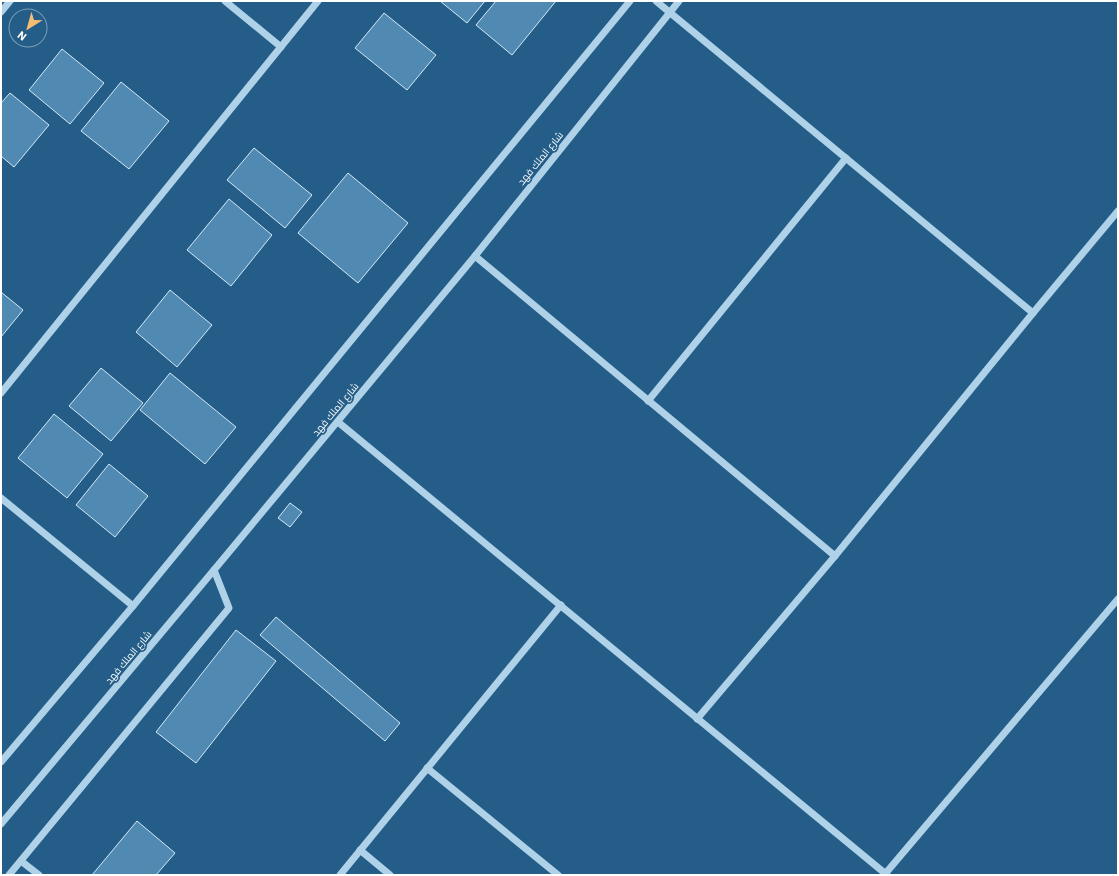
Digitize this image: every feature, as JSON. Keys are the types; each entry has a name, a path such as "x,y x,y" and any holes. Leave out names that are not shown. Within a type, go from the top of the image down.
{"street":[{"path":"1,12 10,1"},
{"path":"225,1 281,47"},
{"path":"1,393 318,1"},
{"path":"1,762 133,606 630,1"},
{"path":"656,1 1033,313"},
{"name":"شارع الملك فهد","path":"1,824 475,256 679,1"},
{"path":"648,401 846,158"},
{"path":"697,719 835,556 1118,211"},
{"path":"475,256 835,556"},
{"path":"338,422 886,874 1118,600"},
{"path":"1,498 133,606"},
{"path":"9,875 229,608 214,570"},
{"path":"340,875 560,605"},
{"path":"427,768 558,875"},
{"path":"360,850 390,875"},
{"path":"21,861 39,875"}],"building":[{"path":"440,1 485,1 467,23"},
{"path":"496,1 556,1 512,55 476,25"},
{"path":"384,13 436,55 407,90 355,48"},
{"path":"62,49 104,83 70,124 29,90"},
{"path":"121,82 169,121 129,169 81,131"},
{"path":"10,93 49,125 14,167 1,156 1,103"},
{"path":"254,148 312,195 285,228 227,180"},
{"path":"348,173 408,223 358,283 298,233"},
{"path":"229,199 272,235 231,286 187,250"},
{"path":"170,290 212,325 177,367 136,332"},
{"path":"1,292 23,310 1,337"},
{"path":"101,368 143,403 111,441 69,406"},
{"path":"170,373 236,427 205,464 140,410"},
{"path":"54,414 103,454 67,498 18,458"},
{"path":"109,464 148,496 115,537 76,505"},
{"path":"290,503 302,512 290,527 278,518"},
{"path":"276,617 400,723 385,741 260,635"},
{"path":"236,630 276,661 196,763 156,732"},
{"path":"137,821 175,853 156,875 92,875"}]}
